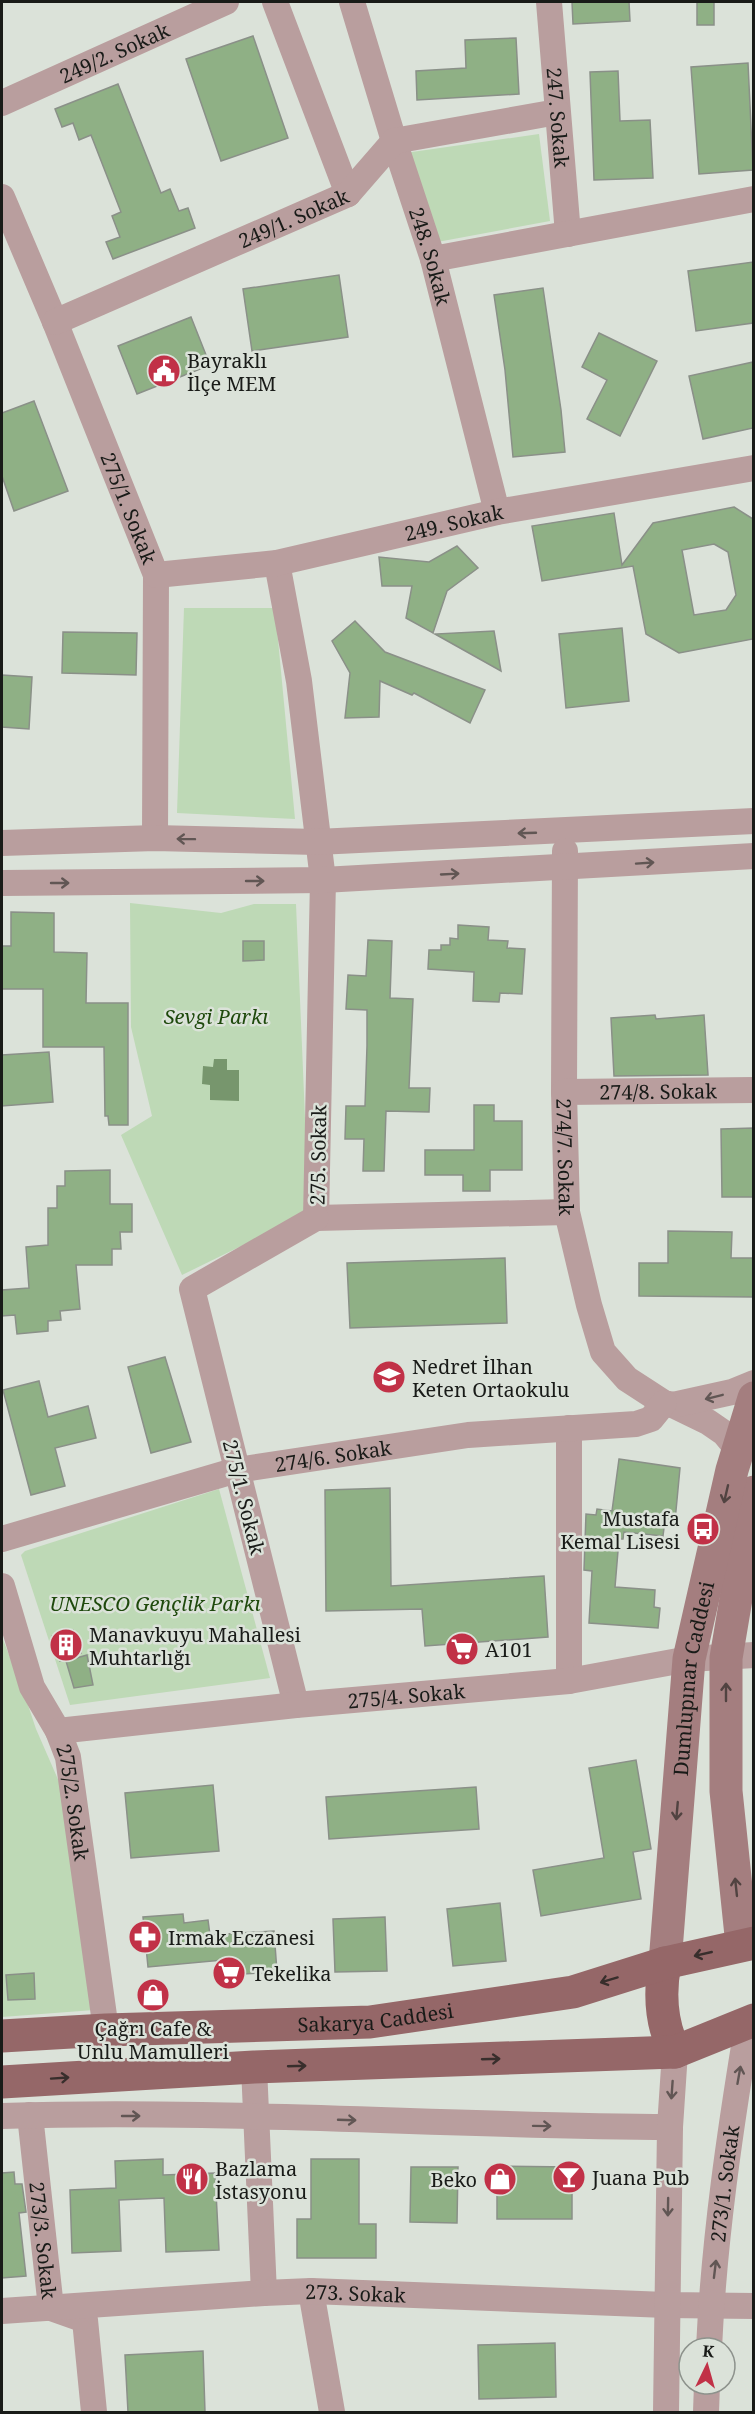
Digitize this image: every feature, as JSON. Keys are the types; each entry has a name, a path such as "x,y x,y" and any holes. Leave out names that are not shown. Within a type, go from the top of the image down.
{"main road":[{"name":"Dumlupınar Caddesi","path":"664,1963 689,1659 738,1450 753,1398"},
{"name":"Dumlupınar Caddesi","path":"750,1950 726,1791 740,1657 753,1492"},
{"name":"Sakarya Caddesi","path":"2,2036 106,2030 370,2022 573,1992 664,1963 750,1950"},
{"path":"664,1963 662,2000 664,2019 668,2037 675,2052"},
{"path":"2,2082 254,2067 675,2052 752,2014"}],"street":[{"name":"249/2. Sokak","path":"2,103 226,2"},
{"path":"274,2 348,194"},
{"name":"248. Sokak","path":"352,2 432,259 497,512"},
{"name":"247. Sokak","path":"549,2 568,234"},
{"path":"394,141 557,112"},
{"name":"249/1. Sokak","path":"55,322 348,194 394,141"},
{"name":"275/1. Sokak","path":"2,198 55,322 156,575 155,838"},
{"path":"432,259 753,199"},
{"name":"249. Sokak","path":"156,575 278,563 497,512 753,468"},
{"name":"275. Sokak","path":"278,563 299,681 323,880 316,1218 567,1212"},
{"path":"2,843 155,838 317,842 753,821"},
{"name":"274/7. Sokak","path":"565,831 564,1092 567,1212 603,1352 627,1379 724,1433 738,1450"},
{"path":"2,883 323,880 753,856"},
{"name":"274/8. Sokak","path":"564,1092 753,1090"},
{"name":"275/1. Sokak","path":"296,1705 192,1289 316,1218"},
{"path":"669,1404 732,1392 753,1383"},
{"name":"274/6. Sokak","path":"2,1539 237,1470 468,1435 636,1424 651,1419 669,1404"},
{"path":"569,1428 569,1681"},
{"name":"275/2. Sokak","path":"2,1586 32,1687 58,1731 68,1757 106,2030"},
{"name":"275/4. Sokak","path":"58,1731 296,1705 569,1681 689,1659 740,1657"},
{"name":"273/1. Sokak","path":"710,2336 711,2304 744,2106 752,2014"},
{"path":"666,2412 670,2127 675,2052"},
{"path":"254,2067 264,2293"},
{"name":"273/3. Sokak","path":"30,2115 51,2308 85,2320 94,2412"},
{"path":"2,2116 257,2116 540,2127 670,2127"},
{"path":"311,2291 332,2412"},
{"name":"273. Sokak","path":"2,2311 311,2291 666,2305 753,2306"},
{"path":"706,2412 707,2396"}],"green space":[{"path":"539,134 550,221 432,243 398,154"},
{"path":"184,608 275,608 295,819 177,813"},
{"name":"Sevgi Parkı","path":"130,903 221,913 254,904 296,904 309,1213 182,1275 121,1135 152,1116 131,1027"},
{"name":"UNESCO Gençlik Parkı","path":"219,1489 270,1678 70,1705 21,1555 25,1551"},
{"path":"2,1637 36,1729 60,1784 94,2010 2,2017"}],"shaded area":[{"path":"214,1059 227,1059 227,1070 239,1070 239,1101 210,1100 210,1085 202,1084 203,1066 213,1067"}],"building":[{"path":"572,2 629,2 630,21 573,24"},
{"path":"697,2 714,2 714,25 697,25"},
{"path":"253,36 288,138 221,161 186,59"},
{"path":"516,38 519,94 417,100 416,71 466,68 465,40"},
{"path":"748,63 753,170 699,174 691,67"},
{"path":"618,71 620,121 650,120 653,178 594,180 590,72"},
{"path":"118,84 161,193 170,189 179,211 188,208 195,228 113,259 106,242 120,237 112,216 121,212 91,135 79,140 73,123 62,127 55,109"},
{"path":"753,262 753,323 696,331 688,271"},
{"path":"339,275 348,337 252,351 243,289"},
{"path":"543,288 565,452 513,457 505,370 494,295"},
{"path":"191,317 210,365 137,394 118,346"},
{"path":"599,333 657,361 620,436 587,419 607,380 582,367"},
{"path":"753,362 753,428 703,439 689,376"},
{"path":"34,401 68,491 14,511 2,476 2,413"},
{"path":"734,507 753,519 753,639 679,653 646,634 633,566 542,581 532,526 614,513 622,565 653,523","holes":["714,544 728,552 736,595 726,610 694,615 682,550"]},
{"path":"457,546 478,568 447,591 433,633 406,618 412,586 382,586 379,557 429,562"},
{"path":"355,621 385,652 485,690 470,723 414,693 412,695 380,681 379,717 345,718 350,673 332,641"},
{"path":"622,628 629,701 566,708 559,634"},
{"path":"494,631 501,671 435,634"},
{"path":"63,632 137,633 136,675 62,673"},
{"path":"2,675 32,677 29,729 2,727"},
{"path":"11,912 54,913 54,952 87,953 86,1003 128,1003 128,1125 109,1125 108,1116 105,1116 104,1047 43,1047 43,989 2,989 2,946 11,946"},
{"path":"458,925 489,927 488,940 508,941 507,948 525,949 522,994 500,993 499,1002 473,1001 474,972 428,969 429,950 441,950 441,945 450,945 450,938 458,939"},
{"path":"368,940 392,941 390,998 413,999 409,1088 430,1088 429,1112 386,1111 384,1171 363,1171 364,1139 345,1139 346,1106 365,1106 367,1010 346,1009 348,975 366,976"},
{"path":"243,941 264,941 264,960 243,961"},
{"path":"655,1015 656,1019 704,1015 708,1075 614,1076 611,1018"},
{"path":"49,1052 53,1102 2,1106 2,1055"},
{"path":"474,1105 494,1105 494,1121 522,1121 522,1170 490,1170 490,1191 463,1191 463,1175 425,1175 425,1150 474,1150"},
{"path":"753,1128 753,1197 722,1197 721,1129"},
{"path":"110,1170 110,1204 132,1204 132,1232 120,1232 121,1249 112,1249 112,1265 76,1265 80,1309 60,1311 61,1320 48,1321 48,1331 17,1334 15,1315 2,1316 2,1290 29,1288 26,1247 48,1245 48,1208 57,1208 57,1186 65,1186 65,1171"},
{"path":"668,1231 732,1232 731,1258 753,1258 753,1297 639,1296 639,1263 668,1263"},
{"name":"Nedret İlhan Keten Ortaokulu","path":"505,1258 507,1323 350,1328 347,1263"},
{"path":"165,1357 191,1442 151,1453 128,1367"},
{"path":"39,1381 48,1417 88,1406 96,1438 55,1448 65,1486 31,1495 3,1390"},
{"path":"619,1459 680,1468 675,1521 665,1520 663,1536 624,1532 623,1539 619,1539 615,1587 655,1590 654,1607 660,1608 658,1628 589,1623 592,1571 584,1570 586,1514 596,1515 597,1509 612,1511"},
{"path":"390,1488 391,1586 544,1576 548,1637 425,1646 422,1609 326,1611 325,1490"},
{"name":"Manavkuyu Mahallesi Muhtarlığı","path":"73,1630 81,1653 60,1661 52,1636"},
{"path":"87,1655 93,1685 74,1688 66,1661"},
{"path":"636,1760 651,1849 633,1852 641,1899 541,1916 533,1870 604,1858 589,1768"},
{"path":"213,1785 219,1851 131,1858 125,1793"},
{"path":"476,1787 479,1829 329,1839 326,1797"},
{"path":"500,1903 506,1961 453,1966 447,1909"},
{"path":"183,1914 184,1923 208,1920 210,1935 274,1931 277,1972 224,1975 223,1960 148,1967 143,1917"},
{"path":"385,1917 387,1971 335,1972 333,1919"},
{"path":"34,1973 35,1999 8,2000 6,1975"},
{"path":"163,2159 163,2175 215,2173 219,2250 166,2252 164,2198 119,2200 121,2251 72,2253 70,2190 116,2188 115,2161"},
{"path":"311,2159 359,2159 359,2224 376,2224 376,2258 297,2258 297,2219 311,2219"},
{"path":"497,2166 572,2167 572,2219 497,2219"},
{"path":"411,2167 458,2167 457,2223 410,2222"},
{"path":"14,2172 15,2184 22,2184 26,2212 19,2213 26,2276 2,2278 2,2173"},
{"path":"555,2343 556,2397 479,2399 478,2345"},
{"path":"203,2351 205,2412 128,2412 125,2355"}],"place":[{"name":"Bayraklı İlçe MEM","path":"164,371"},
{"name":"Nedret İlhan Keten Ortaokulu","path":"389,1377"},
{"name":"Mustafa Kemal Lisesi","path":"703,1529"},
{"name":"Manavkuyu Mahallesi Muhtarlığı","path":"66,1645"},
{"name":"A101","path":"462,1649"},
{"name":"Irmak Eczanesi","path":"145,1937"},
{"name":"Tekelika","path":"229,1973"},
{"name":"Çağrı Cafe & Unlu Mamulleri","path":"153,1995"},
{"name":"Juana Pub","path":"569,2177"},
{"name":"Bazlama İstasyonu","path":"192,2179"},
{"name":"Beko","path":"500,2179"}]}
